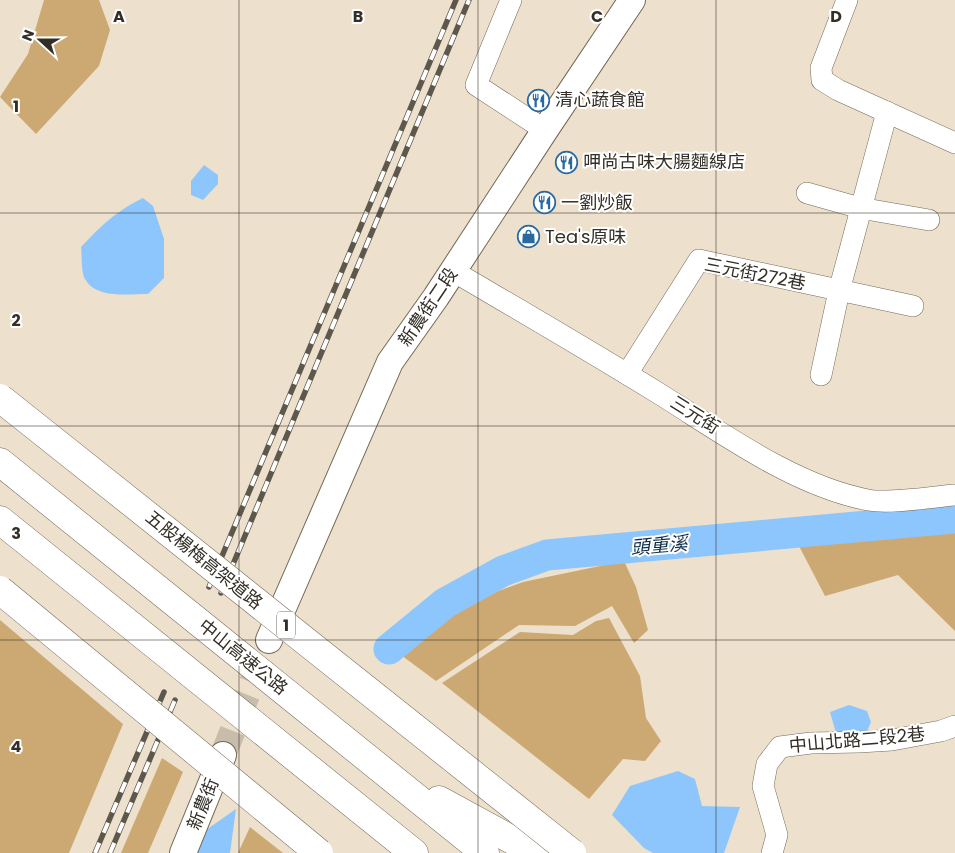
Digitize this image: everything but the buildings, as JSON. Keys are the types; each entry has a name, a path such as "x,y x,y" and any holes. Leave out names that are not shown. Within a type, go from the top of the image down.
{"highway":[{"name":"五股楊梅高架道路","path":"0,398 572,853"},
{"name":"中山高速公路","path":"0,462 485,853"},
{"path":"0,520 414,853"},
{"path":"0,590 319,853"},
{"path":"377,765 536,853"}],"street":[{"path":"511,0 476,85 545,130"},
{"name":"新農街二段","path":"269,640 390,362 453,271 632,0"},
{"path":"847,0 821,68 822,80 838,90 955,143"},
{"path":"821,375 839,291 887,112"},
{"path":"807,193 860,208 929,220"},
{"name":"三元街272巷","path":"627,374 699,260 913,306"},
{"name":"三元街","path":"453,271 762,457 799,476 836,492 870,500 955,495"},
{"name":"中山北路二段2巷","path":"772,853 777,835 763,786 767,764 780,747 811,743 892,740 941,731 955,726"},
{"name":"新農街","path":"183,853 223,755"}],"shaded area":[{"path":"44,0 99,0 110,30 99,66 36,134 0,97 28,54"},
{"path":"955,533 955,631 898,575 825,596 799,546 924,534"},
{"path":"624,561 636,587 648,630 634,643 612,606 575,626 519,625 436,681 401,655 468,602 523,582"},
{"path":"609,618 640,676 646,718 661,741 645,761 623,759 589,799 442,683 520,632 573,635 596,621"},
{"path":"0,620 123,724 69,853 0,853"},
{"path":"162,758 183,772 148,853 121,853"},
{"path":"250,827 283,853 238,853"}],"water":[{"path":"204,165 218,175 218,184 203,200 191,195 191,181"},
{"path":"143,198 153,206 164,239 164,278 148,294 122,295 104,293 97,290 85,279 82,268 81,247 109,220"},
{"path":"849,705 867,711 871,722 866,734 836,733 830,712"},
{"path":"678,771 695,779 702,806 740,807 724,853 653,853 644,848 612,815 630,786"},
{"path":"236,809 230,853 196,853 206,830"}],"waterway":[{"name":"頭重溪","path":"389,649 445,603 503,571 547,555 955,518"}],"tunnel":[{"path":"223,755 269,640"}],"railway":[{"path":"209,587 456,0"},
{"path":"221,593 469,0"},
{"path":"95,853 164,692"},
{"path":"110,853 175,700"}],"place":[{"name":"清心蔬食館","path":"539,100"},
{"name":"呷尚古味大腸麵線店","path":"567,162"},
{"name":"一劉炒飯","path":"545,203"},
{"name":"Tea's原味","path":"529,237"}]}
